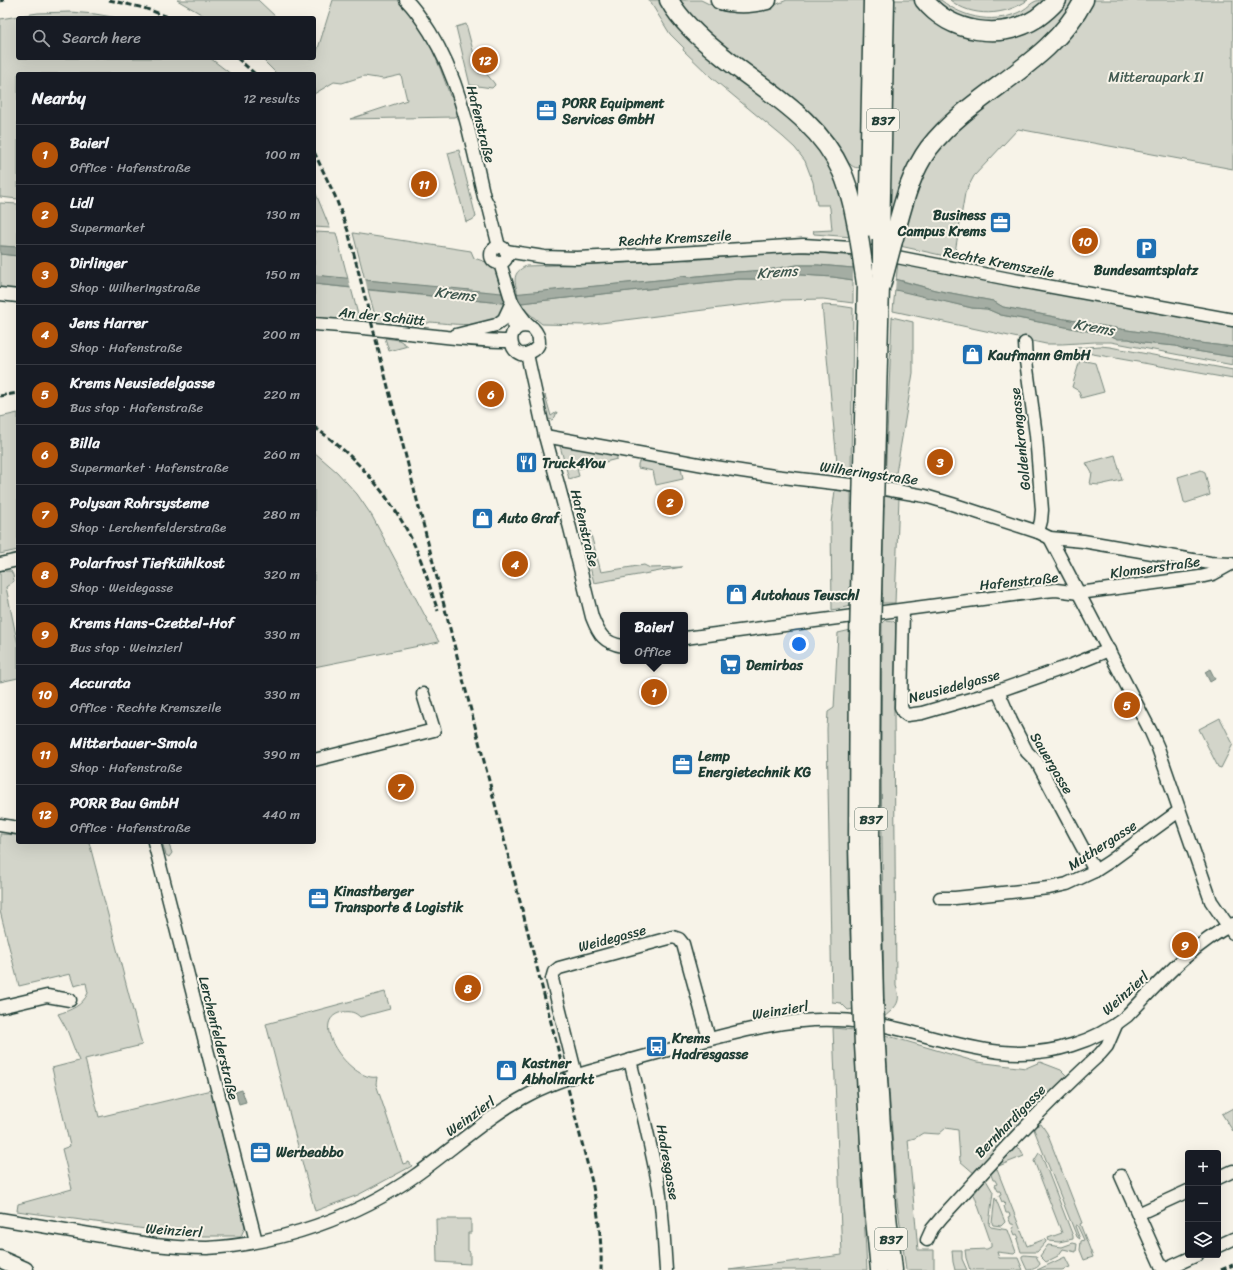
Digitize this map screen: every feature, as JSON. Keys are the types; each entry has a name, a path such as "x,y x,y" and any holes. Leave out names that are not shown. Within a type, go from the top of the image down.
{"highway":[{"path":"669,0 697,35 727,60 798,114 825,142 848,186 854,210 875,239 874,285"},
{"path":"720,0 744,4 767,0"},
{"path":"924,0 939,14 957,25 972,30 988,31 1019,27 1036,19 1050,9 1057,0"},
{"path":"874,285 875,239 901,211 910,183 928,149 961,113 1034,59 1052,43 1067,26 1084,0"}],"main road":[{"name":"B37","path":"872,0 875,239"},
{"name":"B37","path":"875,239 886,0"},
{"name":"B37","path":"874,285 865,638 857,845 868,999 873,1208 879,1270"},
{"name":"B37","path":"870,1046 894,1270"},
{"path":"0,1259 25,1270"}],"street":[{"name":"Hafenstraße","path":"406,0 424,23 439,46 453,77 462,105 484,197 489,207 512,302 512,332"},
{"name":"Rechte Kremszeile","path":"501,257 532,262 544,257 577,258 803,245 851,248 1233,320"},
{"path":"0,294 16,296"},
{"name":"Hafenstraße","path":"512,302 537,334 537,347 533,352 527,354 545,436 570,528 592,618 597,630 603,638 614,645 620,646"},
{"name":"An der Schütt","path":"447,338 492,327 500,323 504,319 512,302"},
{"name":"An der Schütt","path":"316,324 402,332 447,338 492,341 512,332"},
{"path":"527,354 521,354 512,347 512,332 519,327 530,326"},
{"name":"Goldenkrongasse","path":"1025,343 1026,365 1035,428 1042,510 1042,521 1038,532"},
{"name":"Wilheringstraße","path":"545,436 716,467 774,476 885,489 925,496 1038,532 1050,538 1083,541 1210,563 1232,564"},
{"path":"1050,538 1156,743 1211,901 1231,928"},
{"path":"0,564 16,560"},
{"name":"Klomserstraße","path":"1079,593 1200,577 1217,572 1232,564"},
{"name":"Hafenstraße","path":"688,638 1056,590 1079,593"},
{"name":"Neusiedelgasse","path":"903,610 901,707 903,712 907,715 922,713 998,691 1072,665 1109,650"},
{"name":"Sauergasse","path":"998,691 1026,752 1037,762 1095,870"},
{"path":"316,760 434,730 423,694"},
{"name":"Muthergasse","path":"940,898 955,898 1049,888 1067,884 1095,870 1179,811"},
{"path":"0,825 16,828"},
{"name":"Lerchenfelderstraße","path":"155,844 256,1241"},
{"name":"Weinzierl","path":"0,1219 181,1248 207,1248 256,1241 298,1231 325,1222 370,1203 399,1187 418,1174 502,1110 555,1082 709,1039 789,1022 840,1020 887,1026 974,1049 995,1052 1020,1054 1040,1053 1062,1049 1083,1042 1116,1025 1127,1016 1191,952 1219,930 1231,928"},
{"name":"Weidegasse","path":"576,1075 552,979 554,972 559,968 673,937 679,939 683,944 709,1039"},
{"path":"0,1007 47,996 70,1000"},
{"name":"Bernhardigasse","path":"927,1240 932,1229 942,1217 1037,1113 1100,1054 1107,1046 1116,1025"},
{"name":"Hadresgasse","path":"630,1060 645,1117 659,1189 666,1270"},
{"path":"1221,1177 1233,1171"},
{"path":"1121,1176 1164,1270 1190,1258"},
{"path":"1138,1214 1185,1193"},
{"path":"1221,1245 1233,1239"}],"green space":[{"path":"177,0 258,0 275,16 205,16"},
{"path":"333,0 398,0 416,21 430,45 450,96 455,99 459,115 454,117 350,119 407,100 401,75 383,79 364,76 342,83 334,82 316,93 316,72 275,72 263,60 316,60 316,55"},
{"path":"649,0 664,0 803,125 838,174 852,237 814,234 813,231 832,230 830,208 829,205 817,205 813,182 805,161 795,148 783,137 712,78 683,50 684,48 670,34"},
{"path":"674,0 701,0 727,10 770,7 787,0 866,0 861,167 856,168 851,165 844,157 730,56"},
{"path":"893,0 916,0 971,35 1064,0 1079,0 1064,23 975,96 889,224"},
{"path":"931,0 941,0 960,12 970,15 981,18 992,18 1013,15 1036,1 1052,0 1019,22 973,25"},
{"path":"950,0 1028,0 1009,9 989,13 968,10"},
{"name":"Mitteraupark II","path":"1089,0 1233,0 1233,169 1018,129 974,176 965,193 954,258 900,246 906,211 931,152"},
{"path":"70,12 106,16 19,16 38,13"},
{"path":"16,16 16,60 213,60 228,72 16,72 16,199 0,197 0,19"},
{"path":"466,24 479,73 485,72 495,85 492,88 470,85 456,27"},
{"path":"459,150 476,217 466,222 448,153"},
{"path":"316,194 329,226 330,228 316,227"},
{"path":"0,203 16,204 16,247 0,246"},
{"path":"316,232 336,233 348,279 316,275"},
{"path":"353,233 471,251 474,258 495,266 502,294 365,280"},
{"path":"786,252 853,256 853,268 797,265 767,270 688,277 682,276 669,279 518,294 515,281 518,271 526,266 649,262 677,259 689,260"},
{"path":"0,254 16,256 16,291 0,288"},
{"path":"898,263 1008,285 1233,324 1233,347 1194,342 1167,335 1124,330 1063,319 1003,307 993,301 935,290 896,279"},
{"path":"786,274 833,277 853,280 853,303 823,299 783,300 585,325 542,324 526,311 521,303 738,279 761,279"},
{"path":"316,284 351,288 360,322 316,318"},
{"path":"895,289 972,308 987,309 1001,315 1109,335 1143,343 1176,346 1184,349 1233,357 1233,365 1111,342 1046,344 893,311"},
{"path":"368,290 503,303 503,308 496,318 479,324 430,322 420,325 397,325 377,323"},
{"path":"822,305 853,308 851,473 838,472"},
{"path":"892,317 913,322 913,373 894,485 885,483"},
{"path":"385,338 399,340 408,346 389,351"},
{"path":"1100,346 1233,370 1233,379 1076,351 1076,348"},
{"path":"1080,360 1095,363 1104,392 1081,398 1079,391 1072,387"},
{"path":"545,395 551,416 557,412 552,420 548,419 545,414"},
{"path":"16,413 16,550 0,554 0,417"},
{"path":"563,445 617,455 617,459 577,469 579,476 569,479 560,446"},
{"path":"316,454 337,472 357,494 372,516 439,642 316,667"},
{"path":"1115,455 1122,480 1099,485 1090,484 1092,473 1086,463"},
{"path":"640,460 681,468 683,479 656,485 653,471 638,468"},
{"path":"1201,470 1205,472 1210,495 1186,503 1184,502 1178,477"},
{"path":"835,490 851,492 851,606 832,610 831,523"},
{"path":"884,494 899,497 895,603 882,603"},
{"path":"585,530 590,531 601,572 644,565 650,568 682,567 594,583 582,534"},
{"path":"0,568 2,568 5,571 11,571 14,581 6,587 16,635 16,678 0,682"},
{"path":"885,620 893,621 896,624 894,709 896,986 898,1000 895,1007 884,1017 881,757 882,623"},
{"path":"851,630 848,879 853,1009 848,1010 841,1003 832,1002 827,729 828,712 834,708 838,633"},
{"path":"1220,718 1233,744 1221,768 1218,767 1199,729"},
{"path":"0,834 16,835 16,844 90,844 142,1045 85,1059 99,1117 211,1090 245,1227 241,1236 176,1236 167,1232 17,1211 18,1204 72,1189 62,1149 70,1146 52,1068 79,1061 67,1030 58,1014 76,1007 83,1001 88,993 86,983 74,986 70,974 19,986 0,911"},
{"path":"163,844 169,844 172,853 169,857 166,855"},
{"path":"385,992 390,1009 360,1017 352,1012 343,1012 332,1017 329,1026 330,1037 336,1049 355,1070 367,1076 377,1077 376,1084 403,1164 409,1162 412,1166 358,1195 315,1211 266,1024"},
{"path":"833,1028 854,1030 867,1270 729,1270 842,1255"},
{"path":"885,1035 977,1062 1026,1068 1040,1062 1061,1070 1069,1078 975,1174 960,1161 958,1130 946,1128 939,1134 923,1133 908,1140 918,1250 934,1250 934,1270 906,1270 897,1201"},
{"path":"1233,1108 1233,1131 1222,1114"},
{"path":"1041,1124 1047,1133 1082,1223 1080,1224 1093,1257 1084,1260 1080,1250 1081,1241 1084,1240 1077,1225 1075,1226 1080,1239 1077,1237 1033,1127"},
{"path":"1013,1145 1021,1150 1024,1156 996,1167 1027,1246 1045,1239 1046,1242 1037,1252 1021,1252 1017,1239 1019,1238 1017,1234 1015,1235 1012,1228 1014,1228 1013,1224 1011,1224 1008,1217 1010,1216 1009,1213 1006,1213 1004,1201 1002,1202 999,1195 1001,1194 1000,1191 998,1191 995,1185 997,1184 995,1180 993,1180 990,1172"},
{"path":"1039,1153 1041,1154 1073,1239 1059,1242 1049,1241 1048,1238 1062,1233 1034,1161"},
{"path":"986,1180 993,1192 989,1225 991,1227 1008,1230 1016,1252 1014,1254 997,1252 999,1258 1018,1258 1023,1270 970,1270 965,1250 987,1249 991,1247 991,1243 974,1194"},
{"path":"995,1197 1005,1222 1001,1226 993,1225 992,1223"},
{"path":"436,1219 471,1219 471,1233 468,1233 470,1264 437,1262"},
{"path":"1073,1243 1077,1244 1076,1252 1063,1249 1058,1256 1046,1262 1040,1256 1048,1245 1062,1247"},
{"path":"952,1250 962,1250 962,1259 967,1270 955,1270"},
{"path":"1022,1256 1036,1256 1040,1264 1038,1267 1027,1270 1022,1259"},
{"path":"1065,1257 1070,1267 1062,1270 1037,1270"}],"water":[{"path":"0,246 16,247 16,256 0,254"},
{"name":"Krems","path":"797,265 853,268 935,290 993,301 1003,307 1104,326 1167,335 1188,341 1233,347 1233,357 1184,349 1176,346 1143,343 1129,339 1118,339 1109,335 1001,315 987,309 972,308 853,280 833,277 786,274 761,279 738,279 512,304 316,284 316,275 512,294 669,279 682,276 688,277 767,270"},
{"path":"1210,669 1215,679 1210,682 1205,672"},
{"path":"242,1090 246,1102 239,1104 235,1092"}],"pier":[{"path":"853,266 896,277 895,291 853,282"},
{"path":"348,277 365,278 368,292 351,290"}],"railway":[{"path":"0,1 4,0"},
{"path":"109,0 144,8 166,16"},
{"path":"239,60 253,72"},
{"path":"316,156 335,196 348,231 592,1182 599,1226 601,1270"},
{"path":"0,396 16,393"},
{"path":"316,428 344,450 357,463 393,507 416,548 438,611"},
{"path":"1221,1270 1233,1265"}],"place":[{"name":"PORR Bau GmbH","path":"485,60"},
{"name":"PORR Equipment Services GmbH","path":"547,111"},
{"name":"Mitterbauer-Smola","path":"424,184"},
{"name":"Business Campus Krems","path":"1001,223"},
{"name":"Accurata","path":"1085,241"},
{"name":"Bundesamtsplatz","path":"1146,248"},
{"name":"Kaufmann GmbH","path":"973,355"},
{"name":"Billa","path":"491,394"},
{"name":"Dirlinger","path":"940,462"},
{"name":"Truck4You","path":"527,463"},
{"name":"Lidl","path":"670,502"},
{"name":"Auto Graf","path":"483,518"},
{"name":"Jens Harrer","path":"515,564"},
{"name":"Autohaus Teuschl","path":"737,595"},
{"name":"Demirbas","path":"730,665"},
{"name":"Baierl","path":"654,692"},
{"name":"Krems Neusiedelgasse","path":"1127,705"},
{"name":"Lemp Energietechnik KG","path":"683,764"},
{"name":"Polysan Rohrsysteme","path":"401,787"},
{"name":"Kinastberger Transporte & Logistik","path":"319,899"},
{"name":"Krems Hans-Czettel-Hof","path":"1185,945"},
{"name":"Polarfrost Tiefkühlkost","path":"468,988"},
{"name":"Krems Hadresgasse","path":"657,1046"},
{"name":"Kastner Abholmarkt","path":"506,1071"},
{"name":"Werbeabbo","path":"261,1152"}]}
